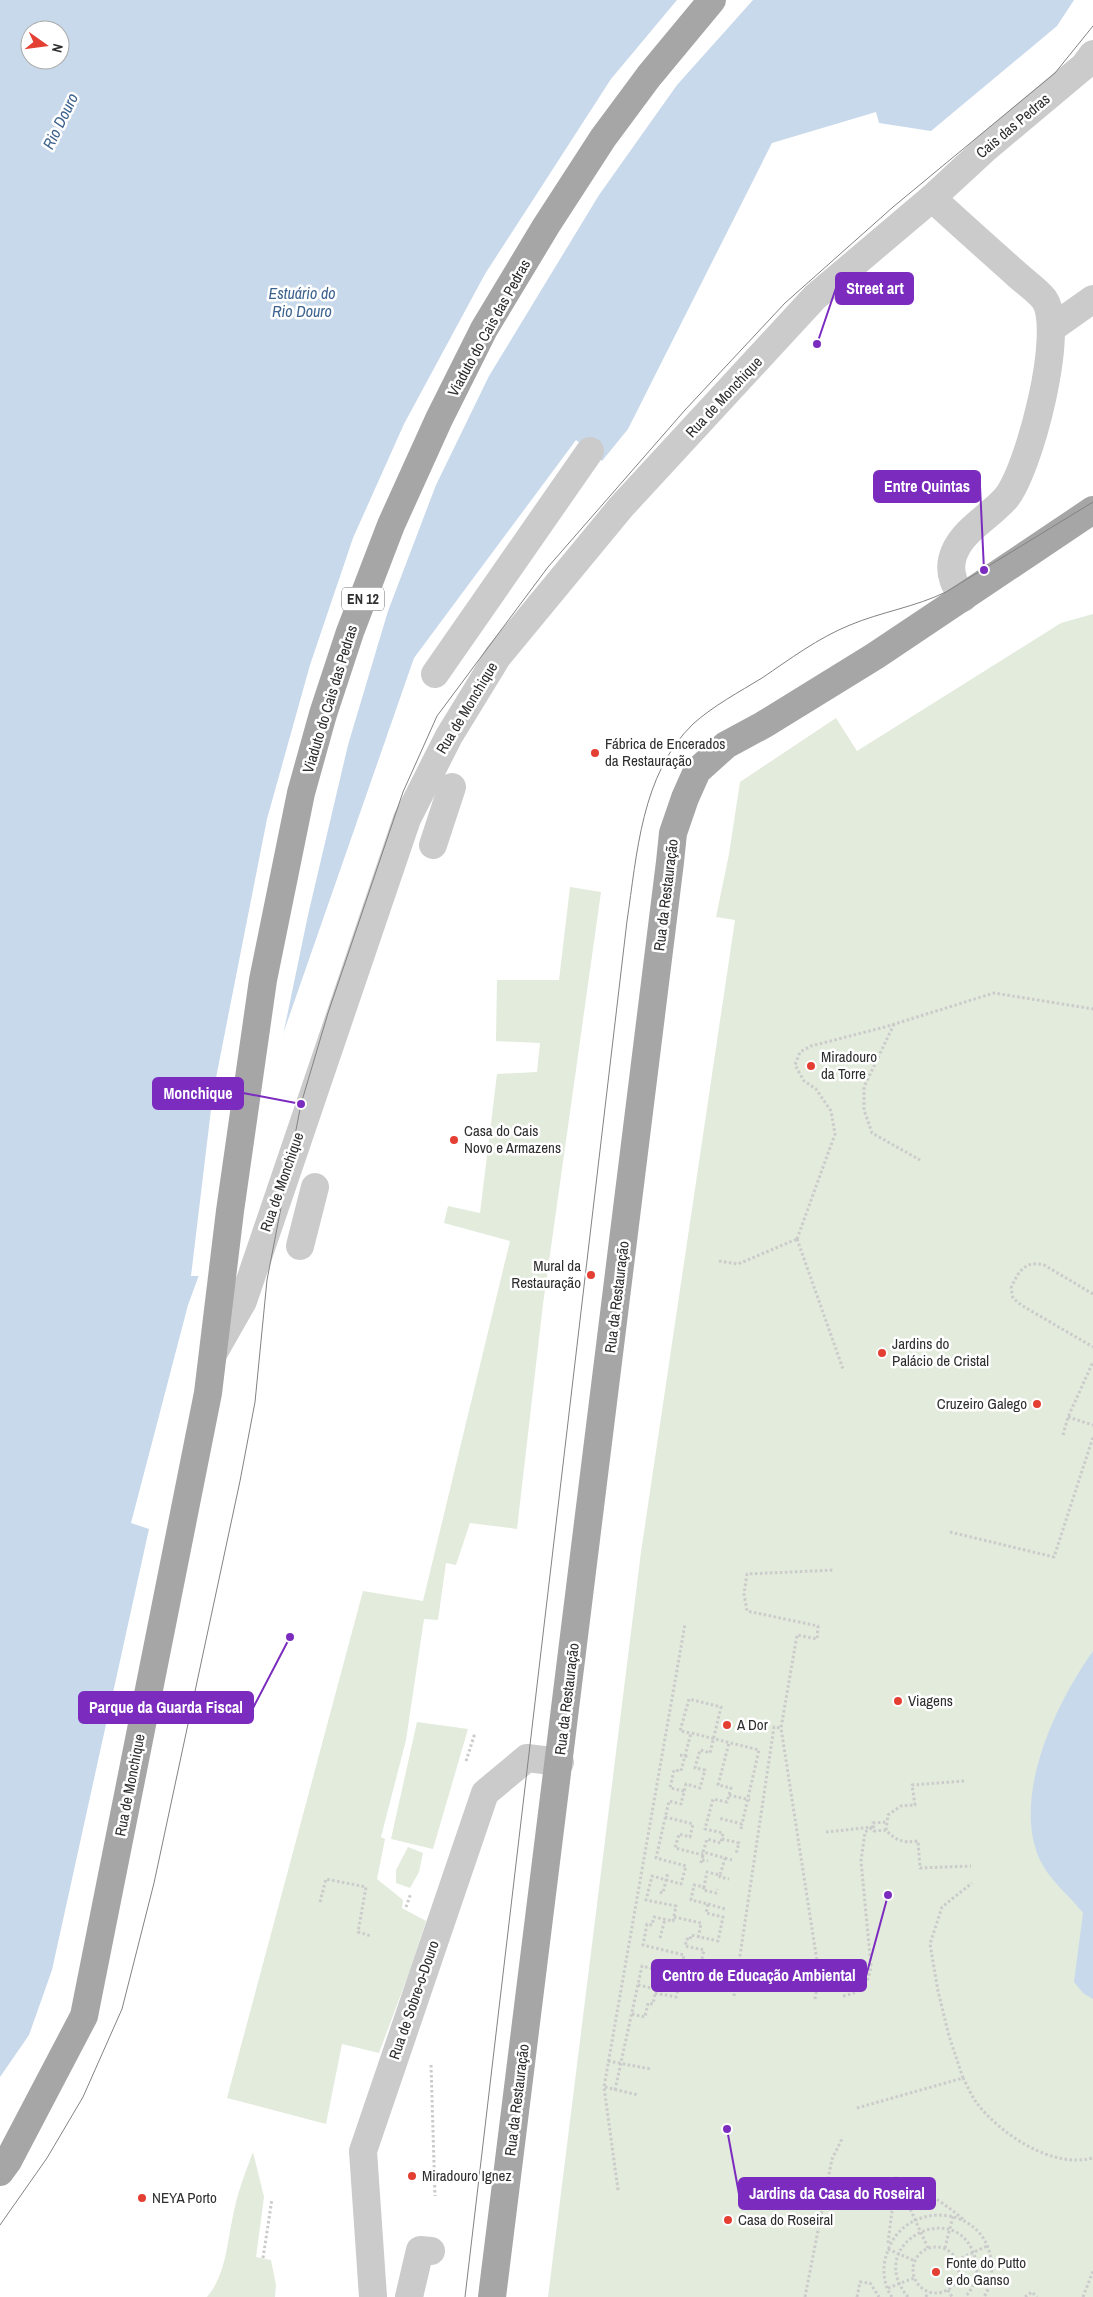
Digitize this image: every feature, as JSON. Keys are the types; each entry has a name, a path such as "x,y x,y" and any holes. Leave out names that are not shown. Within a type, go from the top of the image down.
{"main road":[{"name":"Viaduto do Cais das Pedras","path":"222,1280 250,1059 280,891 301,792 323,714 353,623 391,525 439,419 484,329 546,226 603,138 649,76 712,0"},
{"name":"Rua da Restauração","path":"492,2297 560,1762 671,852 674,833 685,798 697,771 726,745 764,725 875,656 1093,510"},
{"name":"Rua de Monchique","path":"0,2172 8,2161 84,2016 205,1409 222,1280"}],"street":[{"name":"Cais das Pedras","path":"932,198 985,149 1084,66 1093,54"},
{"path":"932,198 1044,300 1052,328 1049,362 1033,436 1022,465 1006,498 962,538 952,559 951,574 955,587 963,598"},
{"name":"Rua de Monchique","path":"214,1352 243,1301 407,819 449,736 488,672 498,656 621,507 815,297 932,198"},
{"path":"1052,328 1093,300"},
{"path":"435,674 590,451"},
{"path":"433,845 452,787"},
{"path":"300,1246 315,1187"},
{"name":"Rua de Sobre-o-Douro","path":"373,2297 363,2151 485,1793 527,1758 560,1762"},
{"path":"409,2297 420,2250 431,2251"}],"path":[{"path":"843,1369 797,1239 835,1134 831,1111 816,1089 804,1081 795,1065 800,1052 811,1046 894,1024 994,993 1093,1009"},
{"path":"894,1024 864,1087 864,1110 872,1133 920,1160"},
{"path":"719,1261 738,1264 797,1239"},
{"path":"1093,1294 1044,1265 1036,1263 1021,1268 1011,1288 1014,1298 1021,1305 1093,1347"},
{"path":"1063,1435 1068,1417 1093,1362"},
{"path":"1068,1417 1093,1425"},
{"path":"950,1532 1054,1557 1093,1437"},
{"path":"815,1999 819,1974 781,1728 797,1635 817,1639 818,1626 747,1611 744,1594 747,1574 834,1570"},
{"path":"618,2190 604,2088 685,1624"},
{"path":"658,1965 682,1971 684,1955 642,1945 647,1924 652,1925 654,1917 673,1921 676,1906 646,1900 652,1876 681,1884 686,1866 656,1858 665,1817 669,1801 681,1804 686,1784 700,1788 705,1770 695,1768 700,1750 710,1753 713,1739 721,1707 689,1699 680,1731 691,1733 713,1739 729,1743 759,1750 741,1829"},
{"path":"734,1996 774,1727 781,1728"},
{"path":"466,1763 475,1733"},
{"path":"684,1791 670,1788 674,1770 681,1771 691,1733"},
{"path":"721,1843 725,1833 705,1829 713,1799 726,1804 731,1788 718,1785 729,1743"},
{"path":"964,1781 912,1785 915,1805 901,1806 888,1815 886,1830 893,1838 904,1842 918,1841 920,1868 971,1866"},
{"path":"729,1795 749,1800"},
{"path":"665,1817 692,1824 689,1838 678,1834 675,1848 708,1861"},
{"path":"718,1818 742,1824"},
{"path":"843,1996 861,1990 868,1982 871,1966 861,1861 865,1832 873,1827 873,1823 886,1822"},
{"path":"873,1827 874,1831 886,1830"},
{"path":"826,1832 873,1827"},
{"path":"702,1858 707,1839 721,1843 739,1843 736,1854"},
{"path":"702,1858 725,1858 732,1860"},
{"path":"720,1875 725,1858"},
{"path":"660,1892 663,1893 668,1872"},
{"path":"717,1889 716,1893 703,1890 707,1872 720,1875 720,1877 729,1880"},
{"path":"320,1902 326,1879 366,1887 358,1932 371,1936"},
{"path":"972,1883 942,1907 930,1944 948,2036 963,2078 976,2102 1017,2141 1043,2154 1081,2161 1093,2158"},
{"path":"704,1887 694,1885 691,1900 725,1908"},
{"path":"406,1908 410,1893"},
{"path":"638,1985 676,1997 680,1982 696,1985 704,1950 685,1946 687,1939 690,1940 691,1935 718,1941 723,1917 706,1913 708,1904"},
{"path":"674,1917 701,1923 698,1937"},
{"path":"660,1938 665,1919"},
{"path":"615,2090 642,1966 658,1970 659,1960"},
{"path":"698,1975 706,1977"},
{"path":"670,1983 679,1986"},
{"path":"632,2014 645,2017 648,2003 653,2004 658,1984"},
{"path":"431,2059 435,2196"},
{"path":"608,2061 651,2070"},
{"path":"857,2108 963,2078"},
{"path":"604,2088 638,2095"},
{"path":"805,2297 832,2159 843,2136"},
{"path":"896,2178 928,2248"},
{"path":"896,2178 920,2188 944,2203 982,2236 987,2246 992,2271 990,2285 984,2297"},
{"path":"888,2250 896,2178"},
{"path":"263,2258 272,2199"},
{"path":"892,2297 884,2277 884,2260 900,2229 914,2220 933,2214 953,2216 968,2223"},
{"path":"945,2248 953,2216"},
{"path":"908,2297 900,2284 896,2265 899,2254 906,2241 920,2231 930,2228 949,2230 967,2241 974,2252 977,2266 976,2280 965,2297"},
{"path":"957,2260 987,2246"},
{"path":"928,2248 945,2248 957,2260 959,2275 953,2287 939,2294 928,2292 918,2285 914,2278 915,2261 928,2248"},
{"path":"888,2250 915,2261"},
{"path":"1083,2297 1093,2271"},
{"path":"959,2275 990,2285"},
{"path":"888,2288 914,2278"},
{"path":"857,2297 860,2282 870,2283 878,2297"},
{"path":"948,2290 952,2297"},
{"path":"926,2297 928,2292"},
{"path":"1025,2297 1032,2292 1037,2297"}],"green space":[{"name":"Jardins do Palácio de Cristal","path":"1093,614 1093,2297 548,2297 641,1552 735,920 716,917 729,854 740,782 836,718 857,751 1061,623"},
{"path":"570,887 601,892 543,1304 517,1529 470,1523 456,1565 446,1563 438,1620 424,1619 406,1740 381,1837 385,1839 377,1879 403,1900 402,1908 426,1921 379,2053 342,2044 326,2124 227,2098 363,1591 423,1601 510,1241 444,1223 448,1206 480,1213 497,1074 537,1072 540,1043 496,1041 497,980 559,980"},
{"path":"417,1722 468,1729 433,1849 391,1839"},
{"path":"408,1847 423,1853 419,1872 410,1888 396,1883 396,1870"},
{"path":"253,2152 264,2197 256,2257 271,2260 276,2285 275,2297 207,2297 222,2269 237,2200"}],"water":[{"name":"Estuário do Rio Douro","path":"0,0 1074,0 1057,26 931,131 879,123 876,112 772,143 628,429 602,461 576,440 414,658 260,1100 206,1241 199,1275 188,1305 131,1523 149,1529 52,1970 29,2035 0,2077"},
{"path":"1093,1651 1093,1999 1083,1993 1074,1982 1083,1913 1054,1881 1040,1860 1032,1835 1031,1808 1034,1780 1052,1723 1079,1672"}],"pier":[{"path":"677,0 753,0 677,85 599,195 489,376 436,485 388,611 348,745 308,915 280,1050 208,1241 202,1276 191,1276 213,1093 267,819 310,665 353,538 404,424 485,274 611,79"}],"tram line":[{"path":"0,2225 47,2158 83,2097 122,2009 154,1883 240,1481 255,1402 267,1280 301,1104 328,1013 403,792 437,716 548,567 685,410 785,303 893,207 1055,73 1093,26"},
{"path":"465,2297 627,921 644,816 652,791 662,767 676,744 693,724 718,705 804,649 838,630 946,592 1093,502"}],"place":[{"name":"Street art","path":"817,344"},
{"name":"Entre Quintas","path":"984,570"},
{"name":"Fábrica de Encerados da Restauração","path":"595,753"},
{"name":"Miradouro da Torre","path":"811,1066"},
{"name":"Monchique","path":"301,1104"},
{"name":"Casa do Cais Novo e Armazens","path":"454,1140"},
{"name":"Mural da Restauração","path":"591,1275"},
{"name":"Jardins do Palácio de Cristal","path":"882,1353"},
{"name":"Cruzeiro Galego","path":"1037,1404"},
{"name":"Parque da Guarda Fiscal","path":"290,1637"},
{"name":"Viagens","path":"898,1701"},
{"name":"A Dor","path":"727,1725"},
{"name":"Centro de Educação Ambiental","path":"888,1895"},
{"name":"Jardins da Casa do Roseiral","path":"727,2129"},
{"name":"Miradouro Ignez","path":"412,2176"},
{"name":"NEYA Porto","path":"142,2198"},
{"name":"Casa do Roseiral","path":"728,2220"},
{"name":"Fonte do Putto e do Ganso","path":"936,2272"}],"water label":[{"name":"Rio Douro","path":"60,121"}]}
